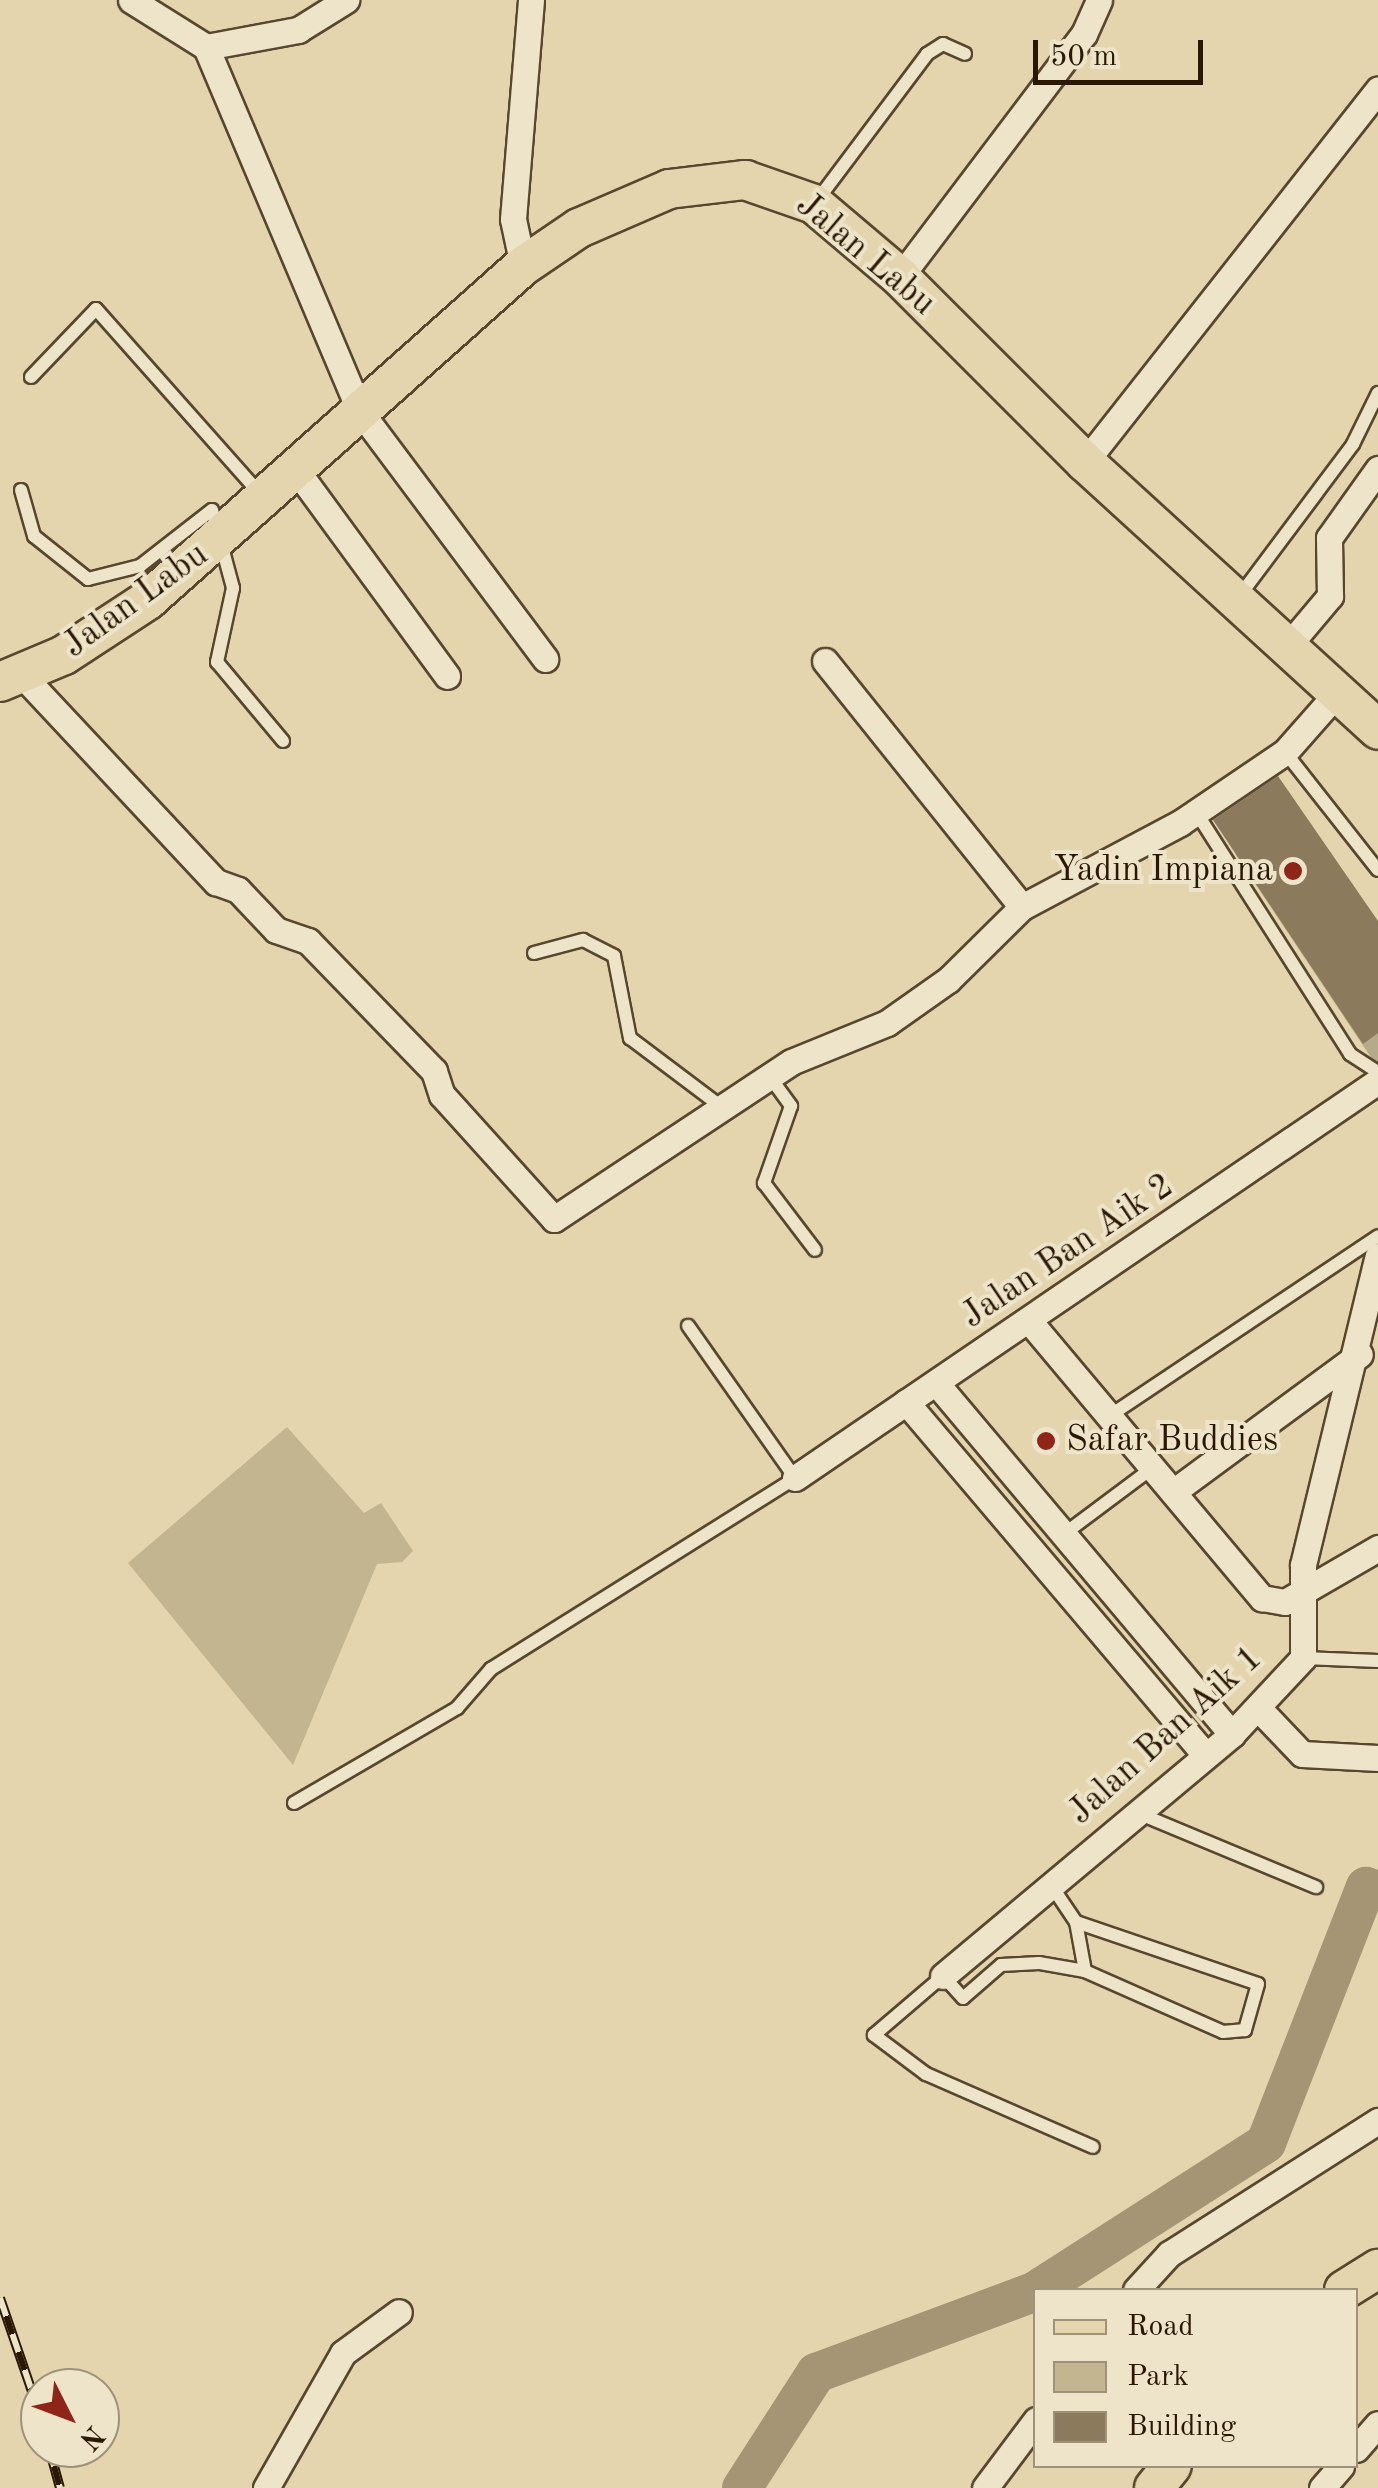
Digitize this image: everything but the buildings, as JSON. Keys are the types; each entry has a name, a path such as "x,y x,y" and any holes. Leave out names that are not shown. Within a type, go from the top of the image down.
{"main road":[{"name":"Jalan Labu","path":"11,679 148,600 266,501 359,410 523,266 579,228 669,188 745,180 814,204 900,277 1085,462 1378,730"},
{"path":"1347,2288 1378,2269"},
{"path":"1154,2488 1170,2468"}],"street":[{"path":"131,0 206,48 359,410 545,660"},
{"path":"206,48 298,30 346,0"},
{"path":"523,266 513,220 531,0"},
{"path":"900,277 1098,8"},
{"path":"1085,462 1378,90"},
{"path":"1288,648 1330,596 1329,538 1378,470"},
{"path":"297,471 447,676"},
{"path":"825,661 1022,907"},
{"path":"11,679 216,882 238,890 276,930 308,941 434,1071 442,1095 541,1211 570,1213 770,1077 887,1023 948,980 1022,907 1196,812 1285,752 1337,693"},
{"name":"Jalan Ban Aik 2","path":"795,1478 1372,1092"},
{"name":"Jalan Ban Aik 1","path":"943,1976 1232,1734 1259,1710 1303,1658 1303,1565 1367,1341 1378,1256"},
{"path":"1030,1322 1262,1598 1275,1603 1304,1592 1378,1548"},
{"path":"1172,1492 1367,1341"},
{"path":"936,1384 1232,1734"},
{"path":"906,1402 1205,1754"},
{"path":"1259,1710 1302,1754 1378,1758"},
{"path":"1138,2288 1169,2254 1378,2121"},
{"path":"266,2488 343,2353 398,2312"},
{"path":"985,2488 1033,2424"},
{"path":"1358,2448 1378,2424"},
{"path":"1322,2488 1340,2468"}],"lane":[{"path":"814,204 927,54 943,44 965,54"},
{"path":"31,377 96,308 266,501"},
{"path":"1236,600 1353,444 1378,393"},
{"path":"21,490 34,536 88,579 140,566 203,511 217,516 233,588 217,662 282,741"},
{"path":"1285,752 1378,870"},
{"path":"1196,812 1350,1054 1378,1072"},
{"path":"534,953 583,940 614,956 630,1038 725,1110"},
{"path":"770,1077 791,1106 764,1183 815,1250"},
{"path":"1108,1417 1378,1236"},
{"path":"294,1802 457,1708 491,1669 795,1478 688,1326"},
{"path":"1064,1534 1151,1468"},
{"path":"1303,1658 1378,1660"},
{"path":"1135,1812 1316,1887"},
{"path":"1051,1885 1076,1922 1084,1971"},
{"path":"1076,1922 1258,1984 1246,2030 1224,2032 1084,1971 1001,1965 963,1998 943,1976 874,2036 926,2074 1093,2147"}],"green space":[{"path":"287,1427 364,1513 381,1503 413,1551 402,1562 377,1564 293,1765 128,1563"}],"waterway":[{"path":"1040,2288 1266,2143 1366,1887 1378,1891"},
{"path":"742,2488 816,2373 1033,2292"}],"railway":[{"path":"0,2298 24,2368"},
{"path":"54,2468 60,2488"}],"place":[{"name":"Yadin Impiana","path":"1293,871"},
{"name":"Safar Buddies","path":"1046,1441"}]}
